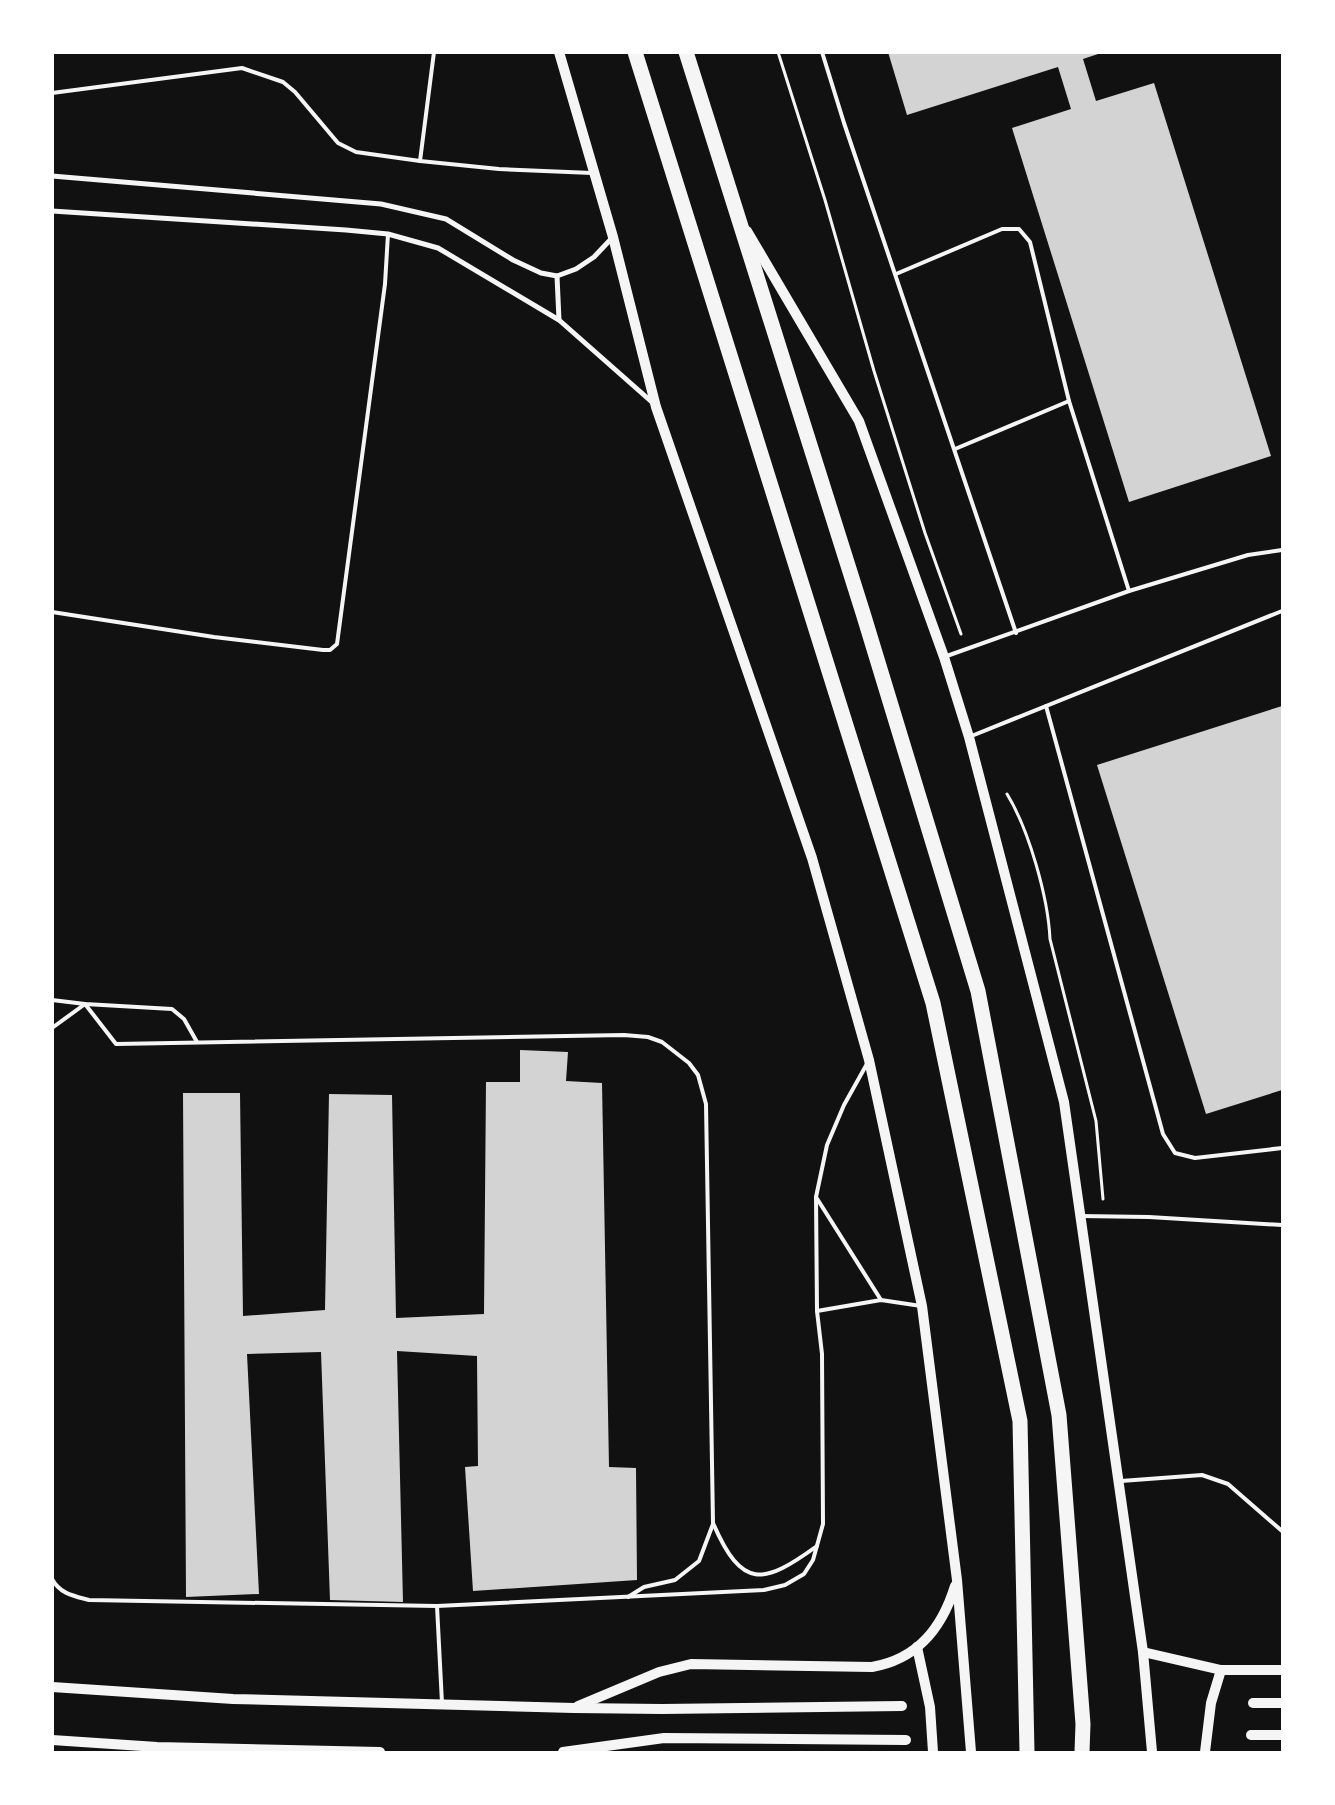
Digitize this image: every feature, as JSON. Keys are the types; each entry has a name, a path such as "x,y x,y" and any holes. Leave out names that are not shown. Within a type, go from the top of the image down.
{"highway":[{"path":"635,52 933,1003 1020,1421 1027,1752"},
{"path":"686,52 863,613 978,991 1059,1416 1083,1724 1082,1752"}],"main road":[{"path":"559,52 613,237 656,407 812,858 869,1060 922,1306 957,1580 970,1752"},
{"path":"735,210 859,421 944,657 970,737 1064,1102 1142,1652 1152,1752"},
{"path":"574,1708 659,1672 691,1664 872,1667 903,1657 917,1647 934,1630 947,1610 957,1580"},
{"path":"917,1647 930,1707 933,1752"},
{"path":"1142,1652 1221,1670 1282,1670"},
{"path":"1205,1752 1211,1703 1221,1670"},
{"path":"52,1688 233,1699 442,1703 574,1708 662,1709 902,1706"},
{"path":"1253,1703 1282,1703"},
{"path":"1251,1735 1282,1736"},
{"path":"563,1752 664,1738 906,1740"},
{"path":"52,1740 157,1746 380,1752"}],"street":[{"path":"52,176 381,204 446,219 513,260 541,272 557,276 576,268 594,257 613,237"},
{"path":"52,211 388,234 438,248 559,320 656,407"},
{"path":"557,276 559,320"}],"lane":[{"path":"420,161 434,52"},
{"path":"822,52 1016,633"},
{"path":"52,93 242,68 282,82 295,92 338,142 356,152 420,161 499,168 594,173"},
{"path":"896,274 1002,229 1019,229 1030,242 1068,401 1129,591"},
{"path":"52,612 214,637 323,650 330,650 338,644 385,284 388,234"},
{"path":"955,449 1068,401"},
{"path":"944,657 1016,633 1129,591 1248,555 1282,550"},
{"path":"970,737 1282,610"},
{"path":"1046,706 1163,1134 1175,1153 1195,1158 1282,1148"},
{"path":"52,1000 85,1004 172,1009 184,1020 197,1042"},
{"path":"52,1028 85,1004"},
{"path":"85,1004 116,1044 624,1035 648,1036 689,1063 698,1076 706,1104 713,1523 699,1561 675,1580 644,1587 626,1598"},
{"path":"52,1579 57,1588 70,1595 89,1600 437,1606 764,1590 785,1585 804,1574 813,1560 824,1524 822,1354 817,1311 816,1197 827,1145 844,1105 869,1060"},
{"path":"816,1197 881,1300"},
{"path":"1080,1216 1282,1225"},
{"path":"817,1311 881,1300 922,1306"},
{"path":"1118,1481 1202,1475 1228,1484 1282,1531"},
{"path":"713,1523 723,1546 737,1566 754,1574 770,1574 786,1568 816,1546"},
{"path":"437,1606 442,1703"}],"path":[{"path":"778,52 825,200 874,371 926,533 966,649"},
{"path":"1005,791 1018,812 1049,913 1050,939 1096,1121 1104,1216"}],"building":[{"path":"888,52 1104,52 1083,59 1096,101 1154,83 1271,456 1129,502 1012,128 1071,109 1058,67 907,115"},
{"path":"1282,706 1282,1090 1206,1114 1097,765"},
{"path":"520,1050 568,1052 566,1081 602,1083 609,1467 636,1468 637,1580 473,1591 465,1467 478,1466 477,1356 397,1351 403,1602 330,1600 321,1352 247,1354 259,1594 186,1597 183,1093 240,1093 243,1316 325,1310 329,1094 392,1095 396,1318 484,1314 486,1082 520,1082"}]}
